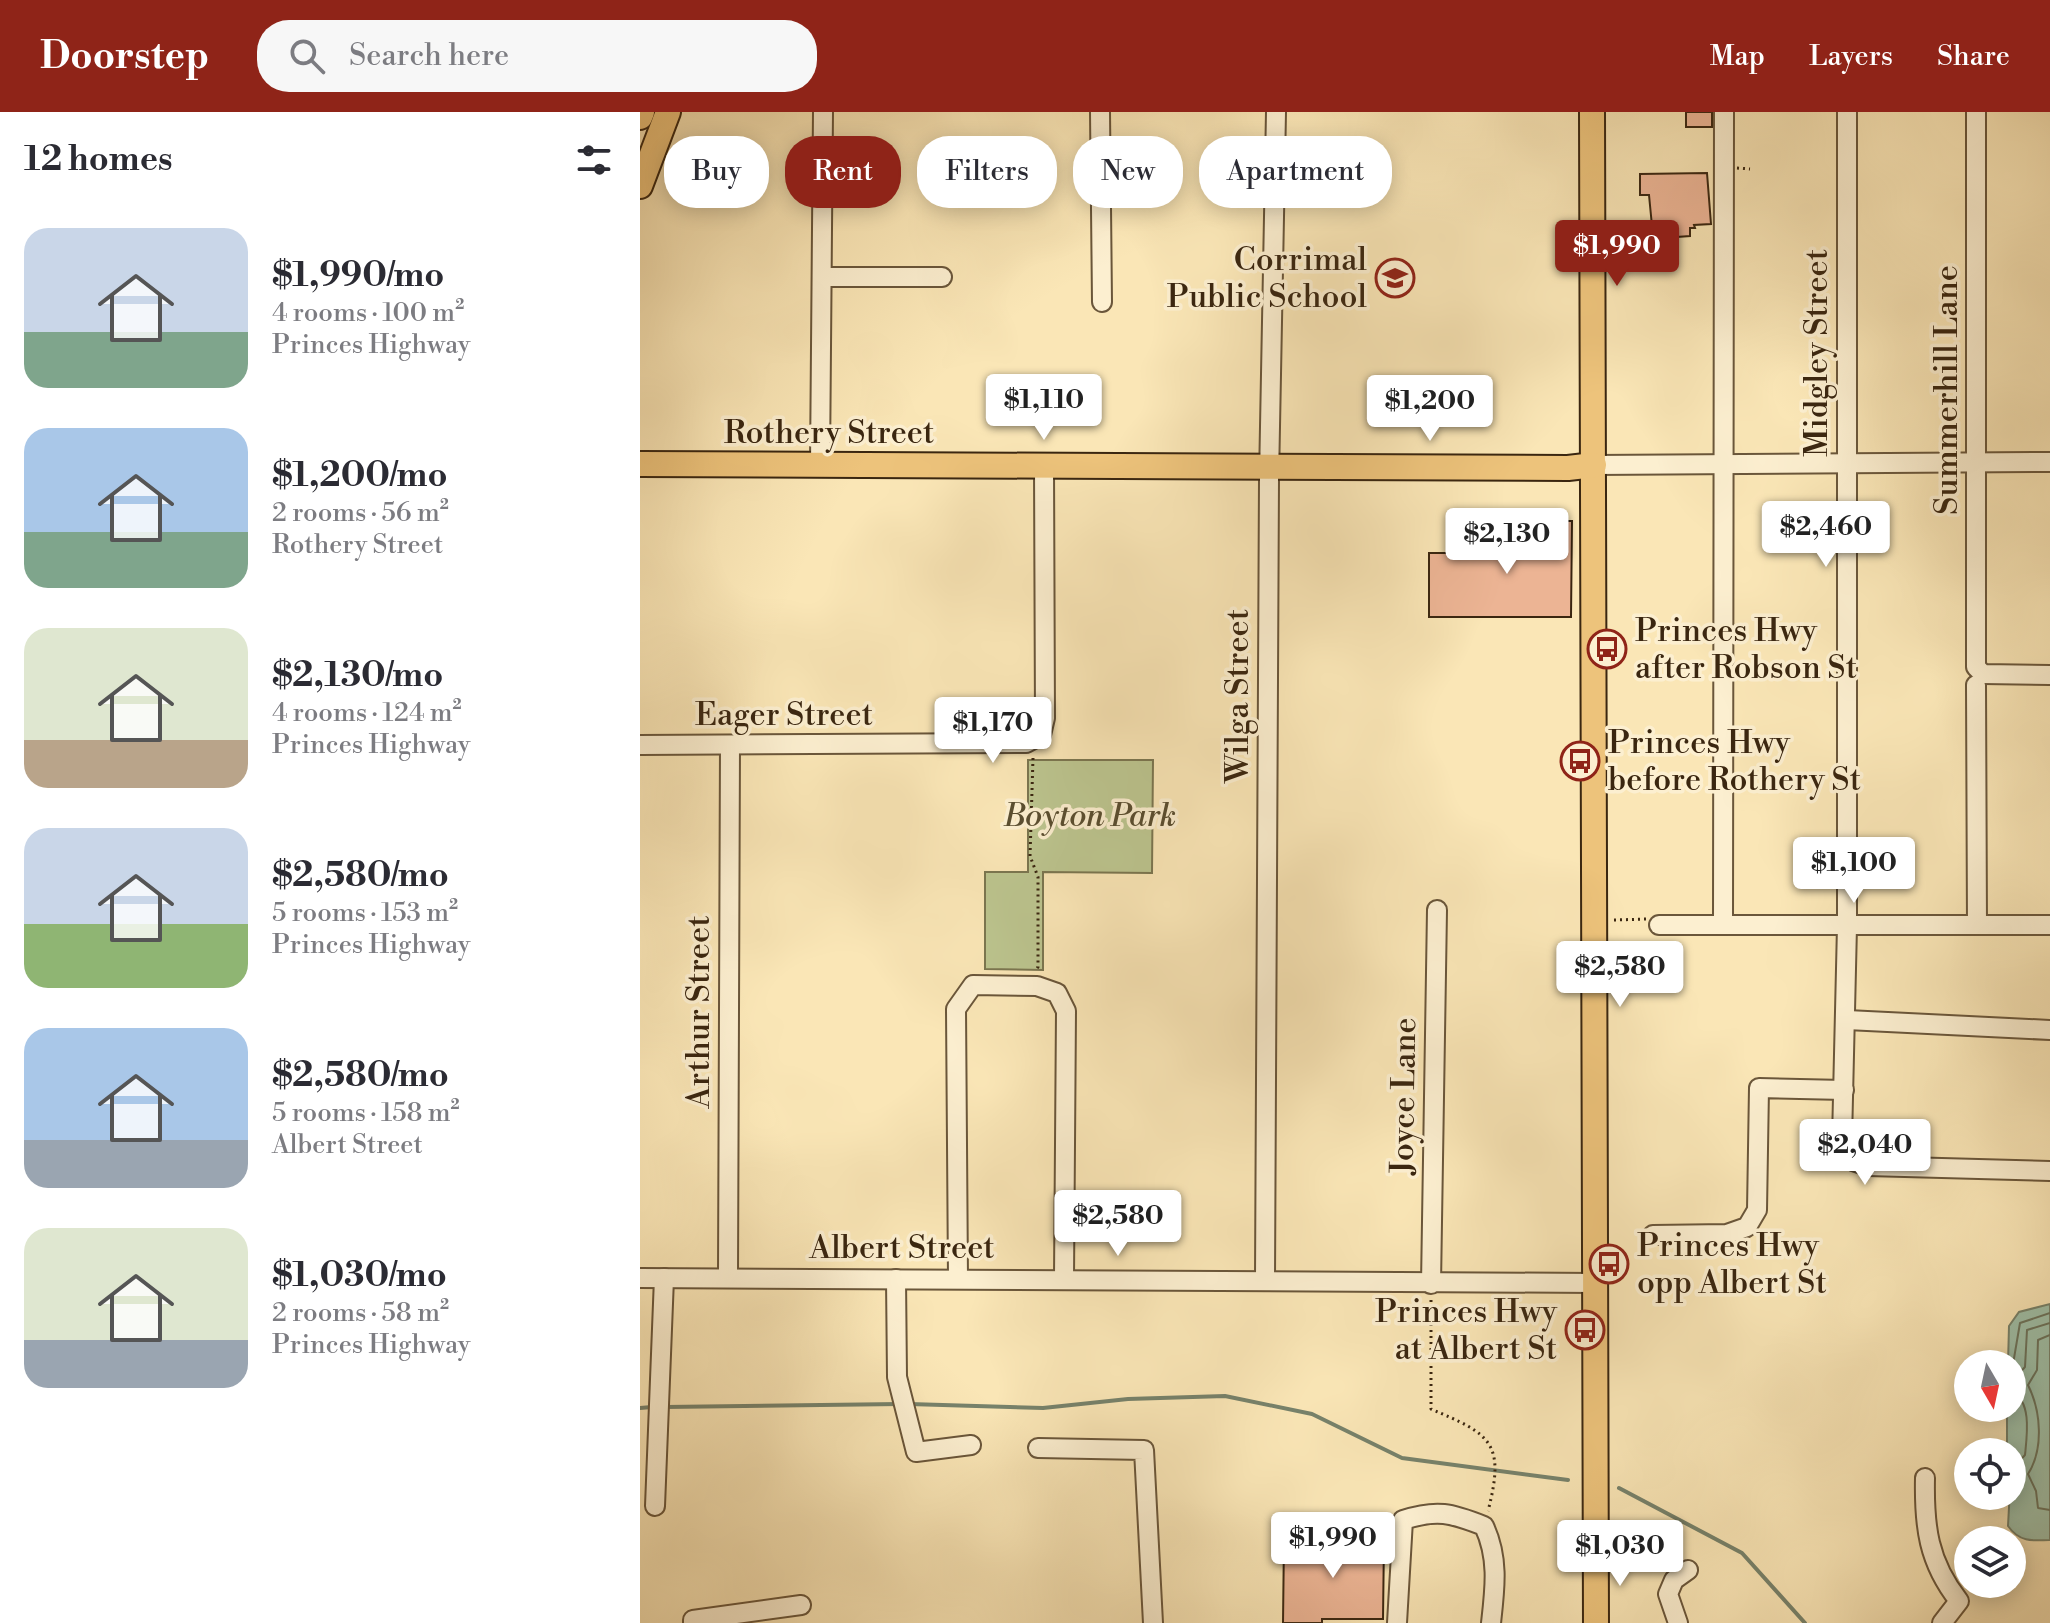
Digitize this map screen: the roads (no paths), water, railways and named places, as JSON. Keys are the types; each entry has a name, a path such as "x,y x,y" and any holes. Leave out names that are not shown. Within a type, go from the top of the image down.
{"main road":[{"path":"640,186 668,112"},
{"path":"1592,112 1596,1623"},
{"name":"Rothery Street","path":"640,464 1568,468 1594,465"}],"street":[{"path":"820,464 823,112"},
{"path":"1100,112 1102,302"},
{"name":"Wilga Street","path":"1265,1279 1269,466 1276,112"},
{"path":"1723,925 1724,112"},
{"name":"Midgley Street","path":"1847,112 1847,1020 1842,1140 1848,1156 1859,1165 2050,1171"},
{"name":"Summerhill Lane","path":"1976,112 1977,925"},
{"path":"822,277 942,277"},
{"path":"1594,465 1723,461 2050,462"},
{"name":"Eager Street","path":"640,745 1026,743 1041,735 1045,718 1044,466"},
{"path":"1976,676 2050,675"},
{"name":"Arthur Street","path":"728,1278 730,745"},
{"name":"Joyce Lane","path":"1431,1284 1437,910"},
{"path":"1657,922 1847,926 2050,925"},
{"path":"958,1278 956,1009 973,985 1036,986 1057,993 1066,1011 1064,1278"},
{"path":"1847,1020 2050,1030"},
{"path":"1653,1235 1727,1234 1747,1227 1757,1210 1759,1088 1844,1090"},
{"name":"Albert Street","path":"640,1278 1596,1283"},
{"path":"655,1506 664,1278"},
{"path":"896,1279 897,1377 916,1452 971,1445"},
{"path":"1038,1448 1144,1450 1153,1623"},
{"path":"1925,1478 1926,1536 1945,1583 1959,1601 1942,1623"},
{"path":"1397,1623 1403,1520 1428,1511 1455,1515 1484,1526 1494,1548 1496,1578 1491,1623"},
{"path":"1678,1623 1668,1594 1674,1580 1688,1570"},
{"path":"693,1623 693,1620 801,1605"}],"water":[{"path":"2050,1304 2050,1540 2026,1539 2026,1526 2008,1526 2009,1510 2026,1510 2026,1438 2007,1438 2007,1422 2026,1422 2026,1350 2008,1350 2009,1326 2019,1312"}],"waterway":[{"path":"909,1404 1043,1408 1128,1399 1225,1396 1312,1414 1402,1458 1568,1480"},
{"path":"665,1407 900,1404"},
{"path":"640,1408 652,1407"},
{"path":"1619,1488 1742,1553 1805,1623"}],"place":[{"name":"Corrimal Public School","path":"1395,278"},
{"name":"Princes Hwy after Robson St","path":"1607,649"},
{"name":"Princes Hwy before Rothery St","path":"1580,761"},
{"name":"Princes Hwy opp Albert St","path":"1609,1264"},
{"name":"Princes Hwy at Albert St","path":"1585,1330"}],"park label":[{"name":"Boyton Park","path":"1090,816"}]}
